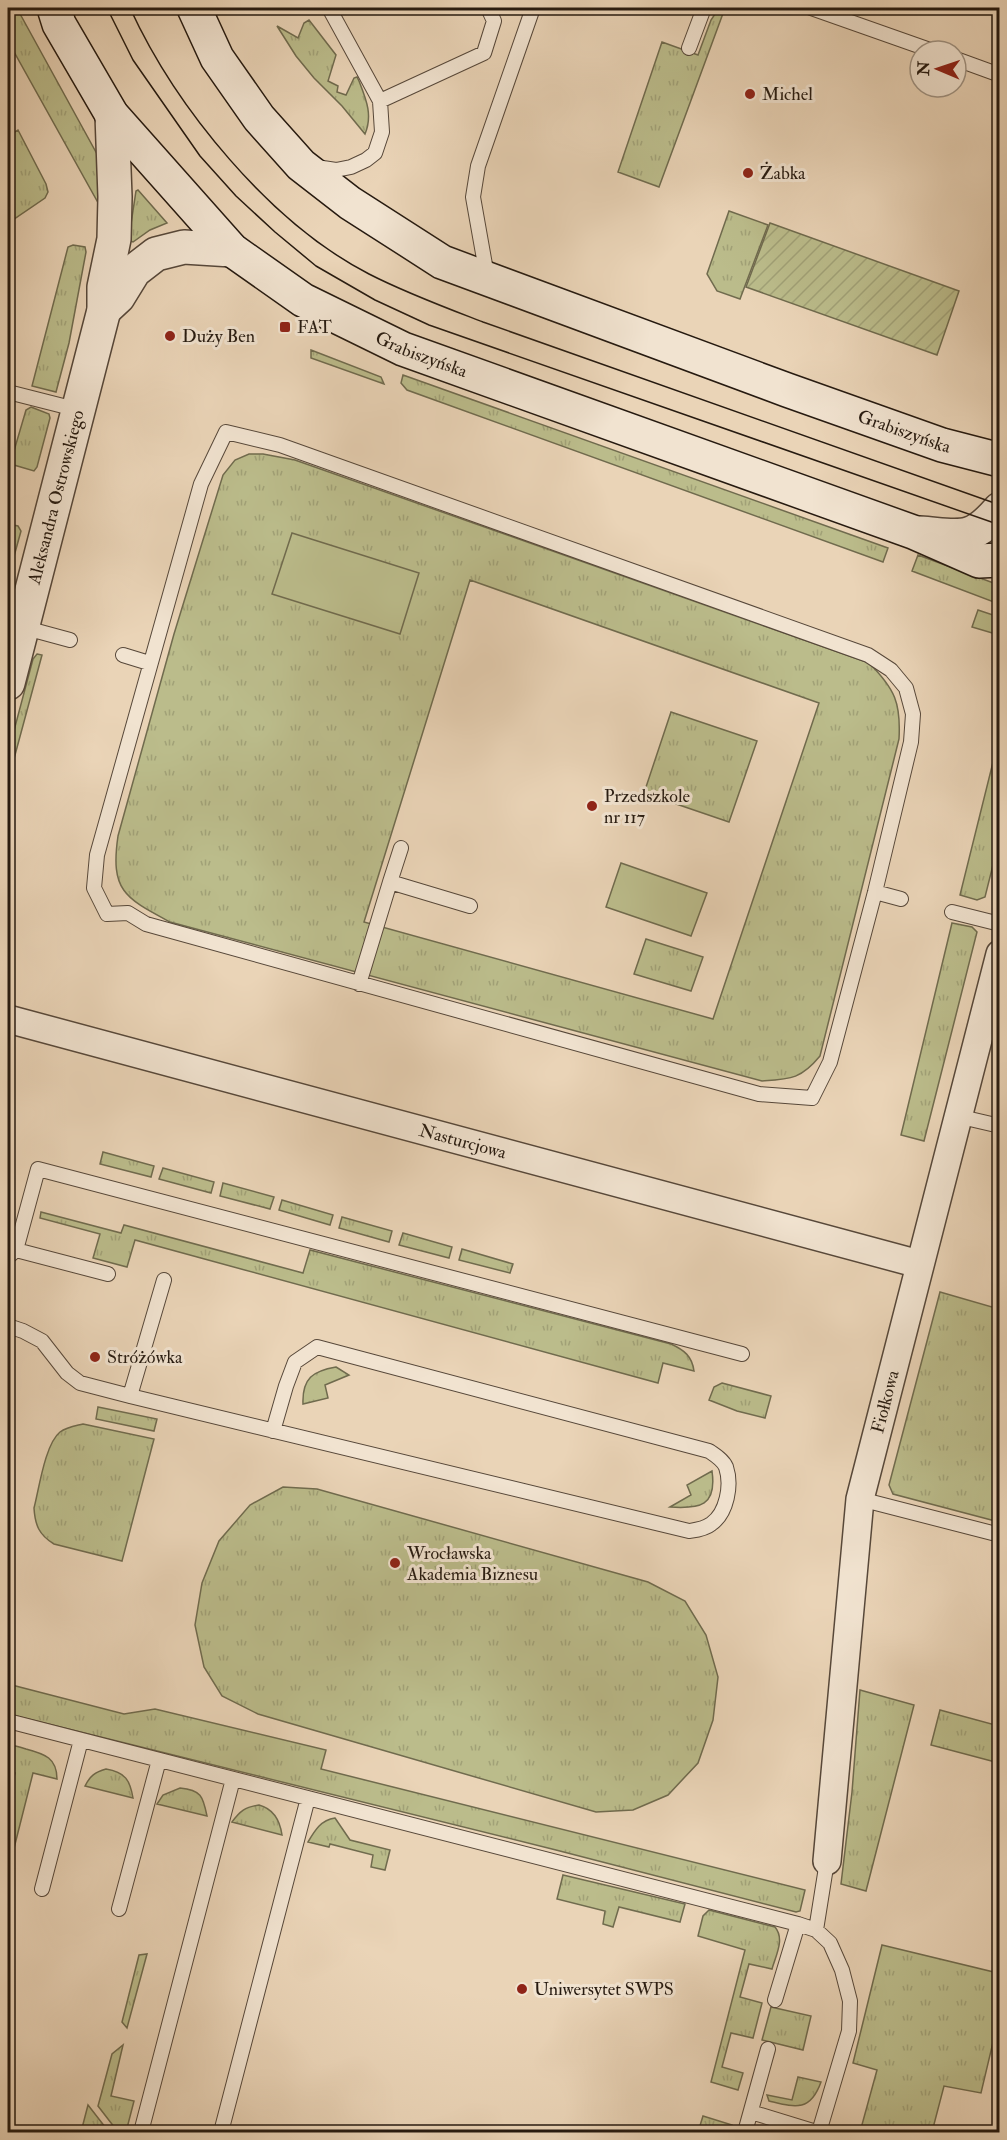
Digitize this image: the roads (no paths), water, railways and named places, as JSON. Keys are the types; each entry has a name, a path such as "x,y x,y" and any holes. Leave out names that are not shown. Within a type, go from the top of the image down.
{"main road":[{"name":"Grabiszyńska","path":"194,8 217,58 259,118 301,165 350,202 442,262 820,402 942,445 999,460"},
{"name":"Grabiszyńska","path":"53,13 112,116 232,250 303,300 403,349 913,532 992,564"},
{"name":"Aleksandra Ostrowskiego","path":"8,683 104,310 104,287 114,239 112,116"},
{"name":"Aleksandra Ostrowskiego","path":"104,310 118,297 134,271 156,254 184,247 232,250"},
{"name":"Grabiszyńska","path":"913,532 963,536 987,525 999,509"}],"street":[{"name":"Fiołkowa","path":"827,1861 860,1499 999,954"},
{"name":"Nasturcjowa","path":"8,1019 919,1264"}],"lane":[{"path":"301,165 336,170 351,167 375,153 382,132 380,101 329,8"},
{"path":"488,8 494,21"},
{"path":"380,101 484,53 498,8"},
{"path":"487,278 473,197 478,166 532,8"},
{"path":"689,48 704,8"},
{"path":"812,8 908,42"},
{"path":"968,63 999,75"},
{"path":"12,393 79,410"},
{"path":"226,432 280,445 868,654 891,670 906,688 913,714 911,742 875,892 830,1062 812,1098 759,1094 146,924 128,914 107,914 94,888 97,855 149,663 201,484 226,432"},
{"path":"22,627 70,640"},
{"path":"123,656 149,663"},
{"path":"359,984 401,848"},
{"path":"390,882 470,906"},
{"path":"875,892 902,899"},
{"path":"952,912 999,924"},
{"path":"957,1116 999,1126"},
{"path":"108,1274 12,1253 38,1169 742,1354"},
{"path":"130,1396 164,1280"},
{"path":"8,1326 23,1330 42,1341 67,1373 80,1383 273,1431 689,1531 711,1524 721,1514 727,1500 725,1467 719,1458 709,1451 317,1347 295,1362 273,1431"},
{"path":"860,1499 999,1534"},
{"path":"8,1721 816,1930 831,1943 842,1970 850,2001 849,2031 818,2133 751,2112"},
{"path":"42,1889 81,1740"},
{"path":"118,1909 159,1760"},
{"path":"141,2133 233,1779"},
{"path":"221,2133 308,1798"},
{"path":"816,1930 827,1861"},
{"path":"775,2000 798,1924"},
{"path":"746,2133 768,2049"}],"tram line":[{"path":"107,8 133,60 200,156 236,196 316,266 375,300 429,325 1000,525"},
{"path":"130,8 149,46 173,85 230,159 262,194 296,225 332,252 369,274 411,294 483,322 1000,505"}],"place":[{"name":"Michel","path":"750,94"},
{"name":"Żabka","path":"748,173"},
{"name":"FAT","path":"285,327"},
{"name":"Duży Ben","path":"170,336"},
{"name":"Przedszkole nr 117","path":"592,806"},
{"name":"Stróżówka","path":"95,1357"},
{"name":"Wrocławska Akademia Biznesu","path":"395,1563"},
{"name":"Uniwersytet SWPS","path":"522,1989"}]}
